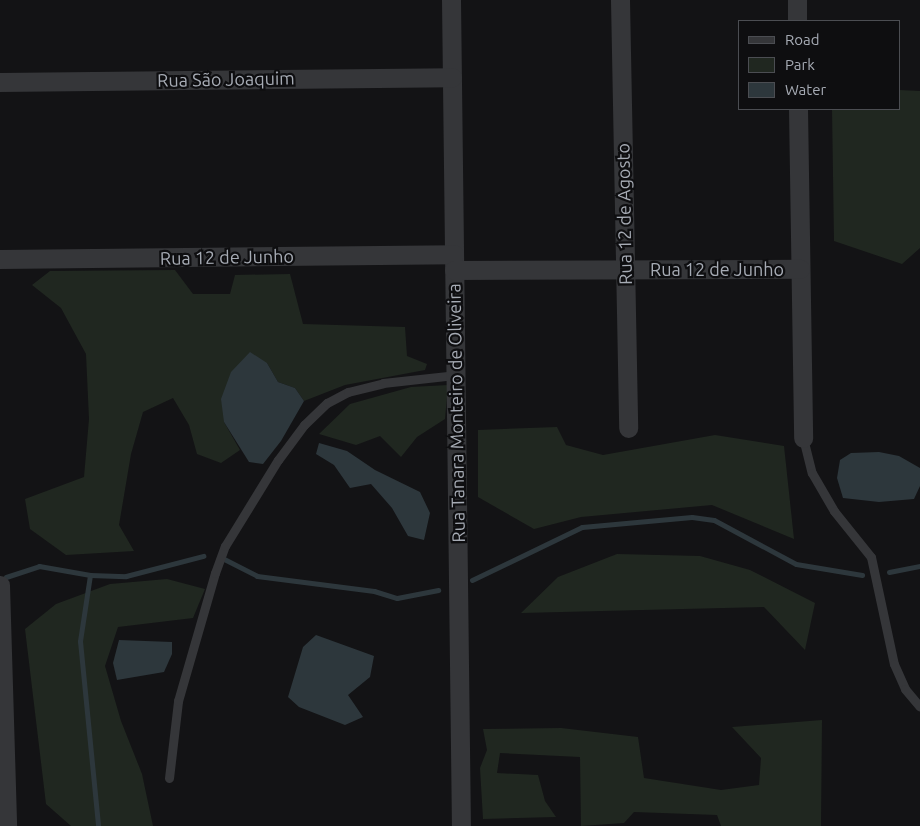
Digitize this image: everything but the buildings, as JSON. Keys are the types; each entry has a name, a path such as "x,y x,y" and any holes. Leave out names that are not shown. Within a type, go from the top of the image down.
{"street":[{"name":"Rua Tanara Monteiro de Oliveira","path":"451,0 461,826"},
{"name":"Rua 12 de Agosto","path":"620,0 628,428"},
{"path":"797,0 797,20"},
{"name":"Rua São Joaquim","path":"0,82 452,77"},
{"path":"798,110 803,438"},
{"name":"Rua 12 de Junho","path":"0,259 454,262 625,270 800,269"},
{"path":"0,585 8,826"}],"lane":[{"path":"169,778 178,701 215,573 225,546 278,460 304,425 327,403 348,392 383,383 455,375"},
{"path":"803,438 812,474 834,511 871,557 894,664 905,688 920,707"}],"green space":[{"path":"900,90 920,91 920,248 902,264 834,241 832,110 900,110"},
{"path":"175,270 193,294 230,294 235,275 290,274 303,324 405,327 407,356 427,364 425,370 345,385 304,401 295,388 278,382 267,363 224,422 240,450 221,463 197,454 189,425 173,398 143,412 131,454 119,525 134,551 66,555 30,529 25,499 84,477 89,419 86,354 61,308 32,285 50,271"},
{"path":"448,385 445,419 417,437 401,457 380,436 356,445 319,434 350,404 411,387"},
{"path":"557,427 566,445 603,455 715,435 784,446 794,539 712,505 581,517 534,529 478,497 478,430"},
{"path":"617,554 700,556 750,570 815,603 805,650 764,607 521,613 558,577"},
{"path":"167,579 205,589 193,618 118,627 105,666 121,721 142,774 153,826 71,826 46,804 25,629 56,604 110,584"},
{"path":"822,720 821,826 721,826 717,815 634,812 624,823 581,826 580,757 500,753 497,773 538,775 545,801 556,817 483,819 480,768 487,750 483,729 561,728 638,737 644,778 721,790 759,785 761,758 732,727"}],"water":[{"path":"250,352 267,363 278,382 295,388 304,401 281,441 263,464 249,462 224,422 221,399 231,372"},
{"path":"319,443 347,451 375,470 420,492 430,513 424,540 408,536 392,508 371,484 350,488 334,465 316,454"},
{"path":"879,452 899,456 920,468 920,486 914,499 879,502 843,498 837,478 840,460 851,453"},
{"path":"316,635 374,656 370,677 348,695 363,717 345,725 299,707 288,697 303,647"},
{"path":"119,640 172,642 172,654 164,672 117,680 113,663"}],"waterway":[{"path":"472,580 582,527 692,517 714,520 796,564 862,575"},
{"path":"6,577 39,566 90,575 126,576 203,556"},
{"path":"224,559 257,576 374,591 397,598 438,590"},
{"path":"889,572 920,566"},
{"path":"90,575 80,641 98,826"}]}
